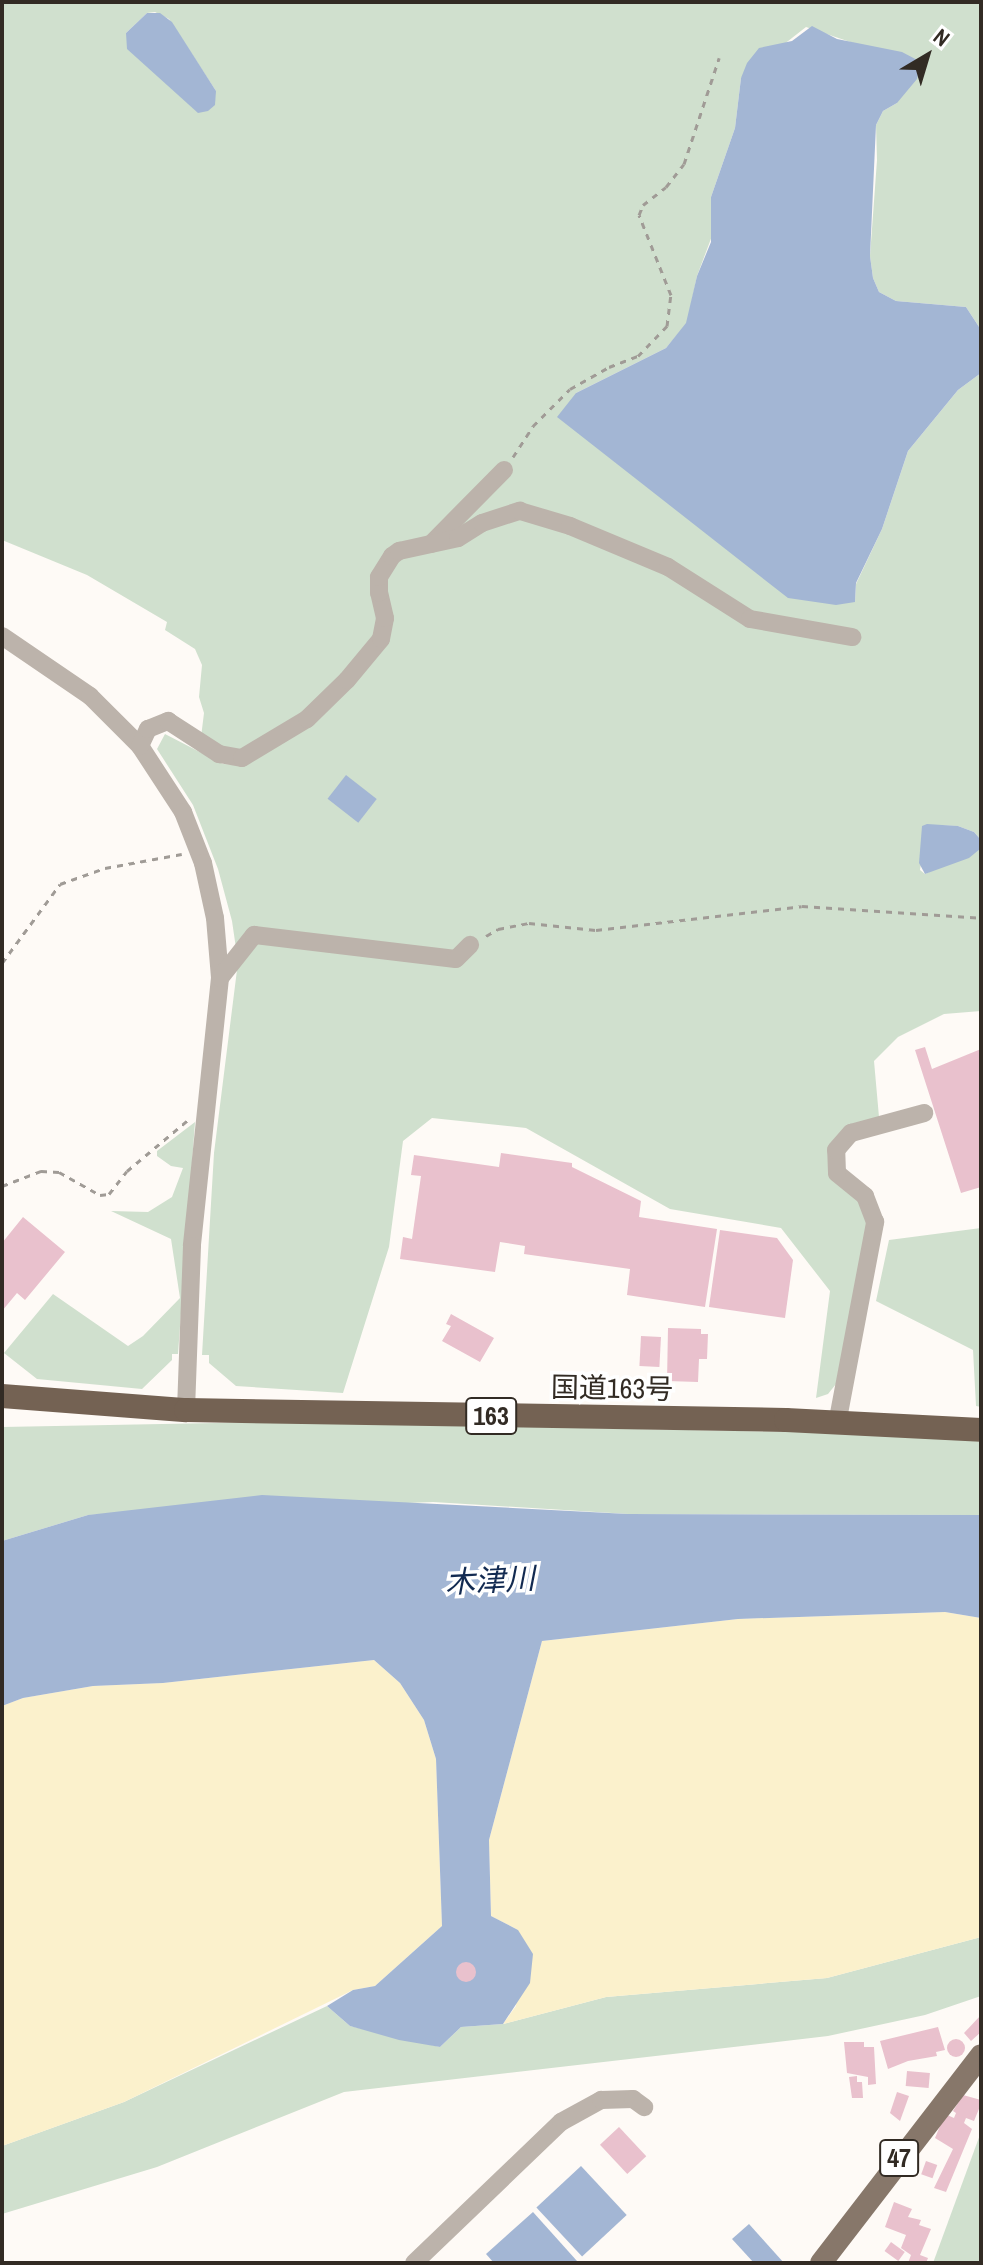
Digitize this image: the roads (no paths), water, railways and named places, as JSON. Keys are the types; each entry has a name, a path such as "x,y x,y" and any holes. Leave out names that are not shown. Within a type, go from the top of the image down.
{"highway":[{"name":"国道163号","path":"2,1396 186,1410 981,1430"}],"main road":[{"name":"47","path":"821,2263 981,2055"}],"street":[{"path":"429,545 504,470"},
{"path":"140,746 148,729 168,721 219,754 242,758 307,719 347,680 381,639 385,618 379,585 386,563 399,551 458,538 482,523 525,511 668,567 750,619 852,637"},
{"path":"2,636 90,696 140,746 163,778 199,849 215,918 220,978 192,1246 186,1410"},
{"path":"220,978 254,935 456,959 470,945"},
{"path":"837,1424 875,1222 865,1196 837,1173 836,1150 851,1133 924,1113"},
{"path":"414,2263 561,2122 601,2100 633,2099 644,2107"}],"water":[{"path":"147,13 160,13 172,22 216,91 215,105 208,111 198,113 127,49 126,33"},
{"path":"812,26 837,39 902,52 921,62 917,79 897,103 883,111 876,125 870,256 873,278 879,292 896,301 966,307 981,330 981,373 958,390 908,451 882,529 856,583 855,602 836,605 788,598 557,417 576,393 666,348 686,323 697,276 711,242 711,197 735,128 741,78 747,63 759,48 792,41"},
{"path":"346,775 377,799 358,823 328,799"},
{"path":"922,826 958,826 974,832 981,840 980,849 969,858 925,874 919,863"},
{"name":"木津川","path":"262,1495 628,1514 981,1515 981,1618 945,1612 738,1619 542,1641 489,1840 491,1916 518,1930 533,1954 530,1983 503,2024 461,2027 440,2047 399,2040 350,2026 327,2006 353,1990 375,1986 442,1926 436,1759 424,1720 400,1683 374,1660 163,1683 93,1686 23,1698 2,1706 2,1541 88,1515"},
{"path":"581,2166 627,2215 582,2257 536,2208"},
{"path":"533,2212 576,2263 494,2263 486,2254"},
{"path":"749,2224 784,2263 754,2263 732,2239"}]}
